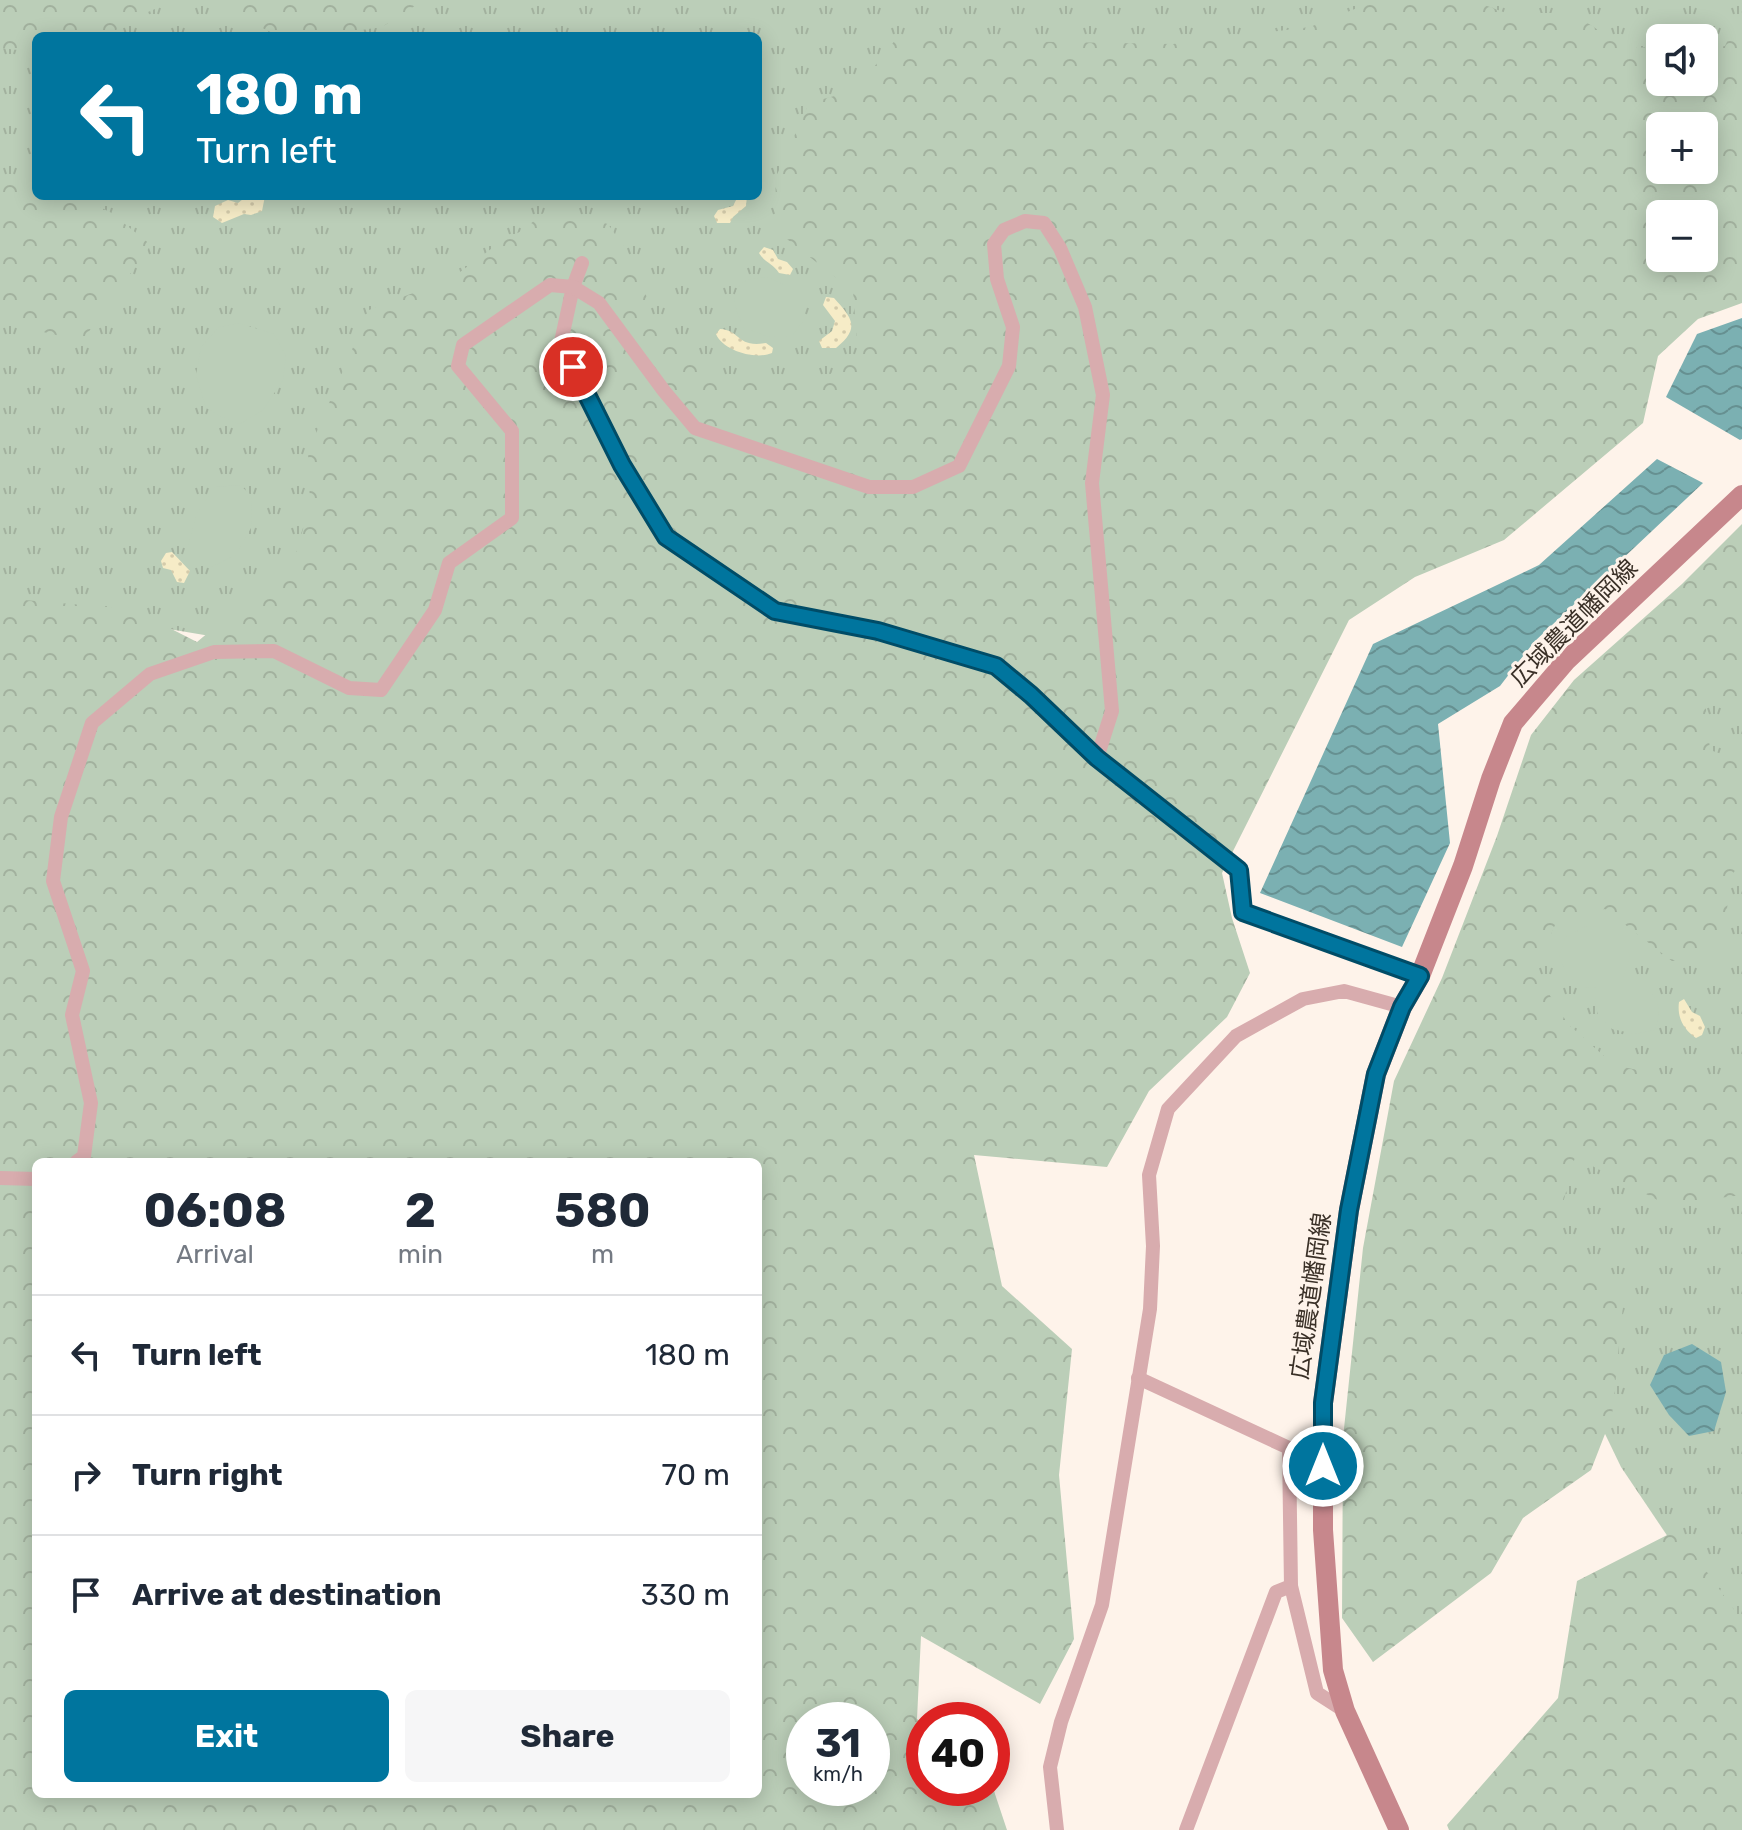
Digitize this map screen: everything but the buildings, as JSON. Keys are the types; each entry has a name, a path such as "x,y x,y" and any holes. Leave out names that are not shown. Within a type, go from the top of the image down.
{"street":[{"path":"81,1158 91,1103 72,1015 83,971 53,881 61,817 92,723 150,674 214,652 274,651 349,688 381,690 435,610 449,563 512,518 512,431 458,366 463,345 550,285 573,287 599,303 695,428 869,487 913,487 959,466 1009,366 1013,327 997,279 994,244 1004,230 1025,221 1044,223 1060,248 1085,307 1103,395 1092,483 1112,711 1097,758"},
{"path":"582,263 573,287 561,342 622,465 666,537 775,611 878,631 996,666 1097,758 1239,870 1243,912 1420,976"},
{"name":"広域農道幡岡線","path":"1399,1830 1345,1711 1333,1670 1323,1530 1323,1403 1349,1210 1376,1074 1402,1007 1420,976 1463,866 1513,723 1566,661 1742,495"},
{"path":"1057,1830 1050,1767 1061,1722 1102,1605 1150,1309 1153,1246 1149,1175 1168,1109 1236,1036 1303,999 1344,991 1402,1007"},
{"path":"0,1178 32,1179"},
{"path":"1138,1378 1289,1448 1291,1586 1317,1693 1345,1711"},
{"path":"1186,1830 1276,1592 1291,1586"}],"green space":[{"path":"0,0 1742,0 1742,74 1718,72 1718,24 1646,24 1646,72 883,351 812,410 310,581 234,640 127,622 0,619"},
{"path":"0,0 176,0 134,18 113,32 32,32 32,52 0,48"},
{"path":"204,0 424,0 382,27 348,32 271,32"},
{"path":"1377,0 1471,0 1506,13 1572,13 1626,48 1646,47 1646,96 1718,96 1718,46 1725,46 1742,11 1742,303 1698,319 1658,356 1643,423 1504,540 1415,577 1349,620 1222,873 1232,918 1250,973 1227,1017 1149,1091 1107,1167 974,1155 1002,1286 1072,1349 1059,1475 1074,1639 1040,1704 921,1636 918,1702 906,1702 906,1806 999,1806 1007,1830 0,1830 0,598 132,609 197,642 294,561 310,504 308,452 369,310 452,278 547,210 608,224 637,266 655,324 699,370 766,384 823,380 858,352 853,291 778,232 775,179 809,103 856,90 896,39 1173,44 1310,27"},
{"path":"0,182 32,182 32,200 85,200 110,212 151,245 82,341 0,322"},
{"path":"767,277 787,286 803,302 803,321 792,336 769,337 744,328 741,322 735,302 737,290 747,280"},
{"path":"239,323 274,334 286,356 283,380 263,410 240,424 206,408 196,375 201,347 219,327"},
{"path":"240,485 252,496 251,528 236,555 211,567 188,546 197,513 215,487"},
{"path":"1742,524 1742,697 1705,700 1710,750 1742,761 1742,859 1731,877 1721,957 1672,961 1605,909 1555,925 1535,972 1568,1024 1614,1065 1712,1086 1742,1082 1742,1195 1667,1205 1575,1157 1554,1238 1624,1295 1612,1416 1591,1470 1523,1518 1491,1573 1373,1662 1342,1618 1343,1438 1363,1248 1394,1081 1442,978 1497,836 1531,735 1574,680 1682,584"},
{"path":"1742,639 1742,1647 1621,1467 1593,1409 1533,1239 1517,985 1546,908"},
{"path":"1588,925 1607,925 1624,939 1630,956 1621,983 1641,983 1652,994 1659,1009 1655,1030 1635,1034 1612,1029 1598,1015 1595,1000 1598,988 1582,987 1567,975 1559,956 1565,938"},
{"path":"1677,1530 1742,1621 1742,1830 1449,1830 1447,1825 1558,1698 1577,1581"}],"sand":[{"path":"228,200 238,203 242,200 264,200 262,211 251,215 244,214 222,223 213,217 215,206"},
{"path":"736,200 747,200 746,206 730,223 717,223 714,216 718,210 733,206"},
{"path":"764,247 773,250 778,259 787,262 793,269 790,275 779,273 761,256 759,253"},
{"path":"826,297 834,298 851,323 849,335 836,348 822,348 819,341 832,331 835,321 823,305"},
{"path":"720,329 732,332 749,343 766,343 773,348 772,353 757,355 733,349 716,334"},
{"path":"172,552 190,571 184,583 177,582 171,570 163,568 161,561 166,553"},
{"path":"1684,999 1692,1012 1700,1016 1705,1027 1702,1035 1696,1038 1684,1027 1680,1018 1679,1002"}],"water":[{"path":"1742,318 1740,440 1666,397 1697,334"},
{"path":"1657,459 1703,483 1534,642 1500,686 1438,724 1450,843 1402,947 1260,893 1373,644 1539,565"},
{"path":"1692,1344 1721,1362 1726,1392 1714,1431 1689,1436 1669,1415 1650,1385 1664,1355"}],"route":[{"path":"573,367 622,465 666,537 775,611 878,631 996,666 1097,758 1239,870 1243,912 1420,976 1402,1007 1376,1074 1349,1210 1323,1403 1323,1466"}]}
